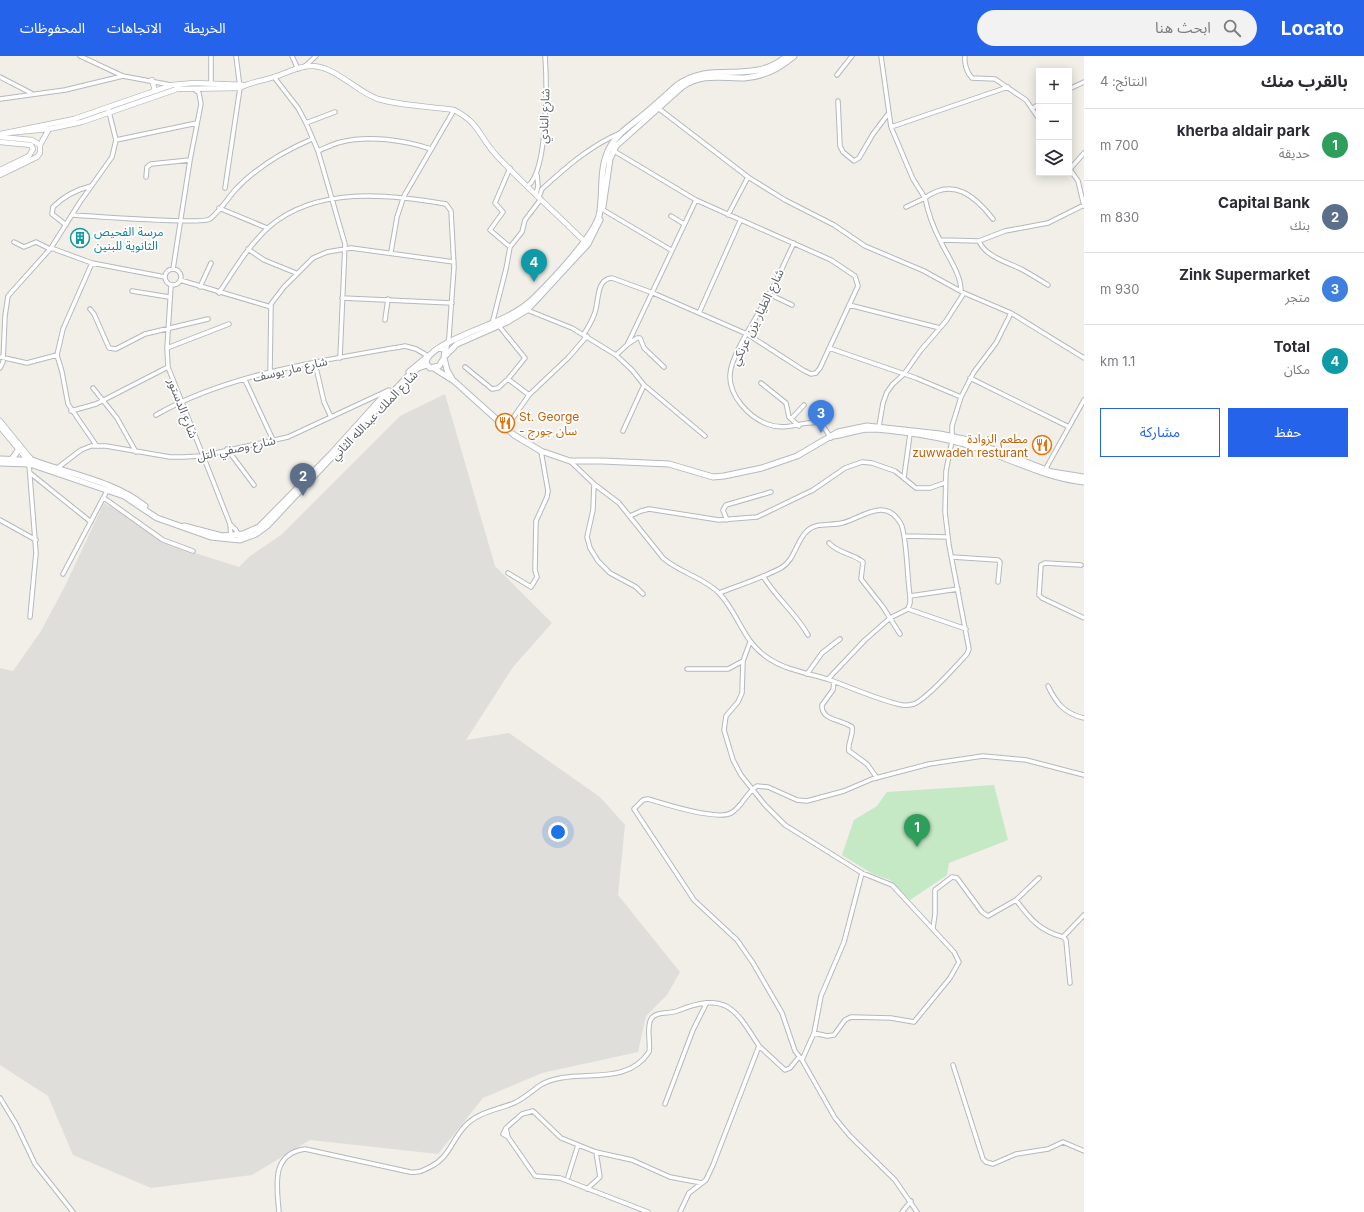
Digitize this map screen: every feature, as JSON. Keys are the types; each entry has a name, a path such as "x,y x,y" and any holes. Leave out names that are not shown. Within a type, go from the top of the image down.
{"main road":[{"path":"435,369 445,355 457,344 499,326 527,310 586,243 602,209 606,160 623,132 686,79 707,72 755,72 775,64 787,56"},
{"path":"612,148 682,87 694,80 705,76 744,78 761,75 781,66 794,56"},
{"name":"شارع الملك عبدالله الثاني","path":"239,537 254,530 270,518 389,390 427,356 448,342 492,324 523,307 586,243"},
{"path":"439,348 443,349 447,370 454,381"},
{"path":"427,356 427,366 435,369 454,381 506,428 541,451 570,461 669,464 713,477 724,476 762,468 797,456 833,437 868,429 952,439 993,453 1050,476 1084,482"},
{"name":"شارع الملك عبدالله الثاني","path":"0,463 28,461 108,489 124,496 157,518 174,526 210,537 231,538 256,534 267,526 407,377 418,368 427,366"},
{"path":"833,437 838,432 855,427 879,426 990,447 1045,470 1084,477"},
{"path":"12,459 18,449"},
{"name":"شارع الملك عبدالله الثاني","path":"0,459 28,461 117,488 132,496 157,514 175,523 231,538"}],"street":[{"path":"80,56 123,76 152,80 172,85 211,84 241,86"},
{"path":"211,56 211,84"},
{"path":"225,188 241,86 236,56"},
{"path":"292,56 298,69"},
{"path":"7,133 74,119 177,89 241,86 274,78 304,66 316,56"},
{"name":"شارع النادي","path":"539,196 537,175 544,141 545,56"},
{"path":"837,75 852,56"},
{"path":"879,426 884,399 893,384 904,374 921,350 940,328 963,292 957,274 940,240 925,198 913,179 891,127 881,56"},
{"path":"965,56 965,63 969,75 972,78 993,78 1026,100 1036,114"},
{"path":"304,66 316,67 329,71 377,99 454,110 475,124 496,154 586,243"},
{"path":"0,99 32,93 65,90 123,76"},
{"path":"0,77 32,93"},
{"path":"274,78 298,108 318,151 345,248 340,358"},
{"path":"152,80 155,91"},
{"path":"1072,88 1084,82"},
{"path":"172,85 177,89"},
{"path":"0,134 82,122 108,110 172,85"},
{"path":"174,269 190,160 201,101 199,93 192,88"},
{"path":"891,127 1008,88"},
{"path":"838,101 840,146 843,152 854,161 859,158 873,134 888,114"},
{"path":"658,108 748,177 785,200 834,225 865,246 924,271 963,292 1011,313 1084,358"},
{"path":"0,368 8,296 51,248 91,186 112,157 116,140 108,110"},
{"path":"391,252 397,217 404,196 454,110"},
{"path":"306,123 335,112"},
{"path":"116,140 197,123"},
{"path":"0,175 37,157 40,153 40,145 49,128"},
{"path":"492,324 510,247 522,232 525,220 541,191 589,150 604,140 623,132"},
{"path":"0,137 32,140 40,145"},
{"path":"73,215 181,221 208,220 240,185 268,162 290,149 312,139"},
{"path":"318,151 341,142 358,140 389,140 431,149"},
{"path":"506,428 529,395 569,357 585,335 595,313 600,289 607,279 617,280 653,293 747,334 792,364 811,374 818,371 858,286 855,276 831,260 740,221 696,200 612,148 608,141 604,140"},
{"path":"0,142 27,144 31,145 33,149 29,156 0,170"},
{"path":"1072,166 1084,153"},
{"path":"146,178 147,167 151,164 190,160"},
{"path":"510,168 495,203 503,212 490,230 510,247"},
{"path":"940,240 986,240 1006,231 1048,223 1084,206 1078,181 1072,173"},
{"name":"شارع النادي","path":"528,186 537,175"},
{"path":"728,215 748,177"},
{"path":"66,225 52,214 53,207 64,197 79,189 91,186"},
{"path":"906,207 939,190 951,188 959,190 976,201 993,219"},
{"path":"219,293 248,249 267,228 293,212 332,199 364,196 404,196 446,204 449,206 451,211 454,262 452,303 448,342 445,355"},
{"path":"627,345 696,200"},
{"path":"219,208 267,228"},
{"path":"602,209 671,250"},
{"path":"671,216 684,224"},
{"path":"699,313 740,221"},
{"path":"979,241 982,247 997,258 1024,270 1048,285"},
{"path":"14,242 24,247 36,242 92,263 165,277"},
{"name":"شارع الطيار يزن عرنكي","path":"794,243 769,294 733,361 730,374 735,394 746,409 766,424 782,427 821,423 833,437"},
{"path":"270,372 271,307 276,296 296,273 320,254 345,248 391,252 454,262"},
{"path":"248,249 264,260 296,273"},
{"path":"56,469 80,450 96,445 71,411 57,355 64,329 92,263"},
{"path":"200,287 211,263"},
{"path":"174,269 180,273 180,280 176,284 171,285 165,280 165,277 167,271 174,269"},
{"path":"180,280 219,293 271,307"},
{"name":"شارع الدستور","path":"171,285 169,297 167,348 168,367 180,401 230,524 239,537"},
{"path":"132,291 169,297"},
{"path":"769,294 792,305"},
{"path":"342,298 452,303"},
{"path":"385,320 388,299"},
{"path":"849,305 940,328"},
{"path":"90,309 94,314 111,350 146,334 208,319"},
{"path":"527,310 558,321 585,335 616,355 632,370 644,385 705,436"},
{"path":"570,461 594,484 619,503 666,561 678,569 694,576 719,593 732,611 750,642 768,658 778,664 901,705 912,705 923,698 967,654 970,644 948,537 944,483 952,439 952,426 961,397 970,378 996,343 1011,313"},
{"path":"167,348 230,324"},
{"path":"465,367 492,389 498,388 508,379 525,358 499,326"},
{"path":"616,355 627,345 637,338 640,338 644,348 664,367"},
{"name":"شارع مار يوسف","path":"156,415 180,401 270,372 405,346 416,349 427,356"},
{"path":"829,348 904,374 961,397"},
{"path":"2,357 27,363 57,355"},
{"path":"315,363 324,402 331,417"},
{"path":"71,411 103,401 168,367"},
{"path":"970,378 1070,427"},
{"path":"508,379 529,395"},
{"path":"245,380 273,440"},
{"path":"760,383 786,403 788,416 799,426"},
{"path":"623,431 644,385"},
{"path":"93,388 117,418 136,452"},
{"name":"شارع وصفي التل","path":"96,445 170,457 202,456 227,449 273,440 300,432 389,390"},
{"path":"366,400 372,409"},
{"path":"1045,470 1084,400"},
{"path":"791,418 804,405"},
{"path":"0,421 28,461 30,473 36,540 30,617"},
{"path":"0,427 28,461"},
{"path":"904,477 910,434"},
{"path":"227,449 254,485"},
{"path":"508,573 531,587 536,579 536,521 547,497 548,491 541,451"},
{"path":"630,516 641,511 649,510 727,520 757,517 813,490 845,468 856,463 866,462 895,471 904,477 912,486 920,489 930,488 944,483"},
{"path":"30,473 91,522"},
{"path":"594,484 594,510 587,537 590,548 598,561 610,574 636,587 643,594"},
{"path":"63,574 108,489"},
{"path":"727,520 723,510 726,505 771,492"},
{"path":"104,498 163,540 193,551"},
{"path":"719,593 763,576 786,564 802,537 811,528 841,524 872,510 886,511 895,516 901,524 904,536 910,596 908,609 890,618 857,646 828,680"},
{"path":"0,520 36,540"},
{"name":"شارع الدستور","path":"230,524 231,538"},
{"path":"904,536 948,537"},
{"path":"829,543 837,550 855,556 863,562 861,579 900,634"},
{"path":"952,557 998,560 1000,562 998,582"},
{"path":"1081,565 1046,563 1041,565 1039,595 1042,598 1084,618"},
{"path":"763,576 773,592 798,620 808,635"},
{"path":"910,596 958,589"},
{"path":"908,609 966,629"},
{"path":"807,674 822,653 840,639"},
{"path":"750,642 743,661 742,694 738,702 726,716 724,730 733,760 741,775 765,805 785,824 862,873 892,885 954,952 959,962 950,978 914,1022 891,1018 851,1017 845,1020 834,1035 827,1036 814,1033"},
{"path":"687,669 728,669 743,661"},
{"path":"834,682 833,690 822,705 822,710 828,716 852,727 853,732 848,746 849,751 867,764 877,778"},
{"path":"1048,686 1058,704 1069,713 1084,718"},
{"path":"918,1212 895,1180 874,1161 839,1124 801,1058 795,1051 779,1008 753,963 737,940 694,900 634,808 643,800 648,799 703,813 718,815 729,814 736,809 757,786 764,786 797,800 807,801 844,791 877,778 929,764 983,756 1026,760 1084,775"},
{"path":"279,1212 277,1181 278,1169 282,1161 293,1153 305,1149 410,1172 419,1172 442,1160 462,1129 469,1122 484,1113 519,1100 547,1082 623,1072 634,1068 641,1063 650,1051 650,1023 652,1018 657,1015 677,1011 689,1005 718,1003 728,1006 744,1023 759,1046 785,1070 790,1068 801,1058 814,1033 821,996 844,942 862,873"},
{"path":"933,928 936,908 935,890 952,877 957,878 985,915 992,916 1016,900 1039,878"},
{"path":"1016,900 1028,915 1045,931 1063,937 1066,940 1070,983"},
{"path":"1063,937 1084,915"},
{"path":"666,1104 693,1030 706,1004"},
{"path":"680,1212 689,1193 706,1180 759,1046"},
{"path":"953,1065 983,1159 986,1162 993,1164 1016,1154 1048,1149 1063,1142 1084,1151"},
{"path":"0,1098 16,1124 35,1164 73,1212"},
{"path":"648,1212 610,1196 587,1189 560,1178 535,1176 508,1137 506,1128 522,1114 533,1111 537,1113 557,1136 578,1145 596,1152 627,1159 670,1177 702,1183"},
{"path":"568,1177 578,1145"},
{"path":"587,1189 600,1177 596,1152"},
{"path":"902,1212 911,1201"}],"shaded area":[{"path":"445,394 495,566 552,623 513,667 466,740 509,733 600,797 625,825 618,895 680,972 667,995 646,1016 638,1052 542,1073 483,1098 438,1154 310,1140 252,1175 151,1188 73,1155 48,1096 0,1065 0,668 13,671 41,631 66,584 104,503 156,533 170,545 239,567 250,556 281,535 400,416"}],"green space":[{"path":"994,785 1008,840 949,863 947,875 910,900 890,880 873,874 842,855 854,820 877,806 887,792"}],"place":[{"name":"مرسة الفحيص الثانوية للبنين","path":"80,238"},
{"name":"Total","path":"534,282"},
{"name":"St. George - سان جورج","path":"505,423"},
{"name":"Zink Supermarket","path":"821,433"},
{"name":"مطعم الزوادة zuwwadeh resturant","path":"1042,445"},
{"name":"Capital Bank","path":"303,496"},
{"name":"kherba aldair park","path":"917,847"}]}
